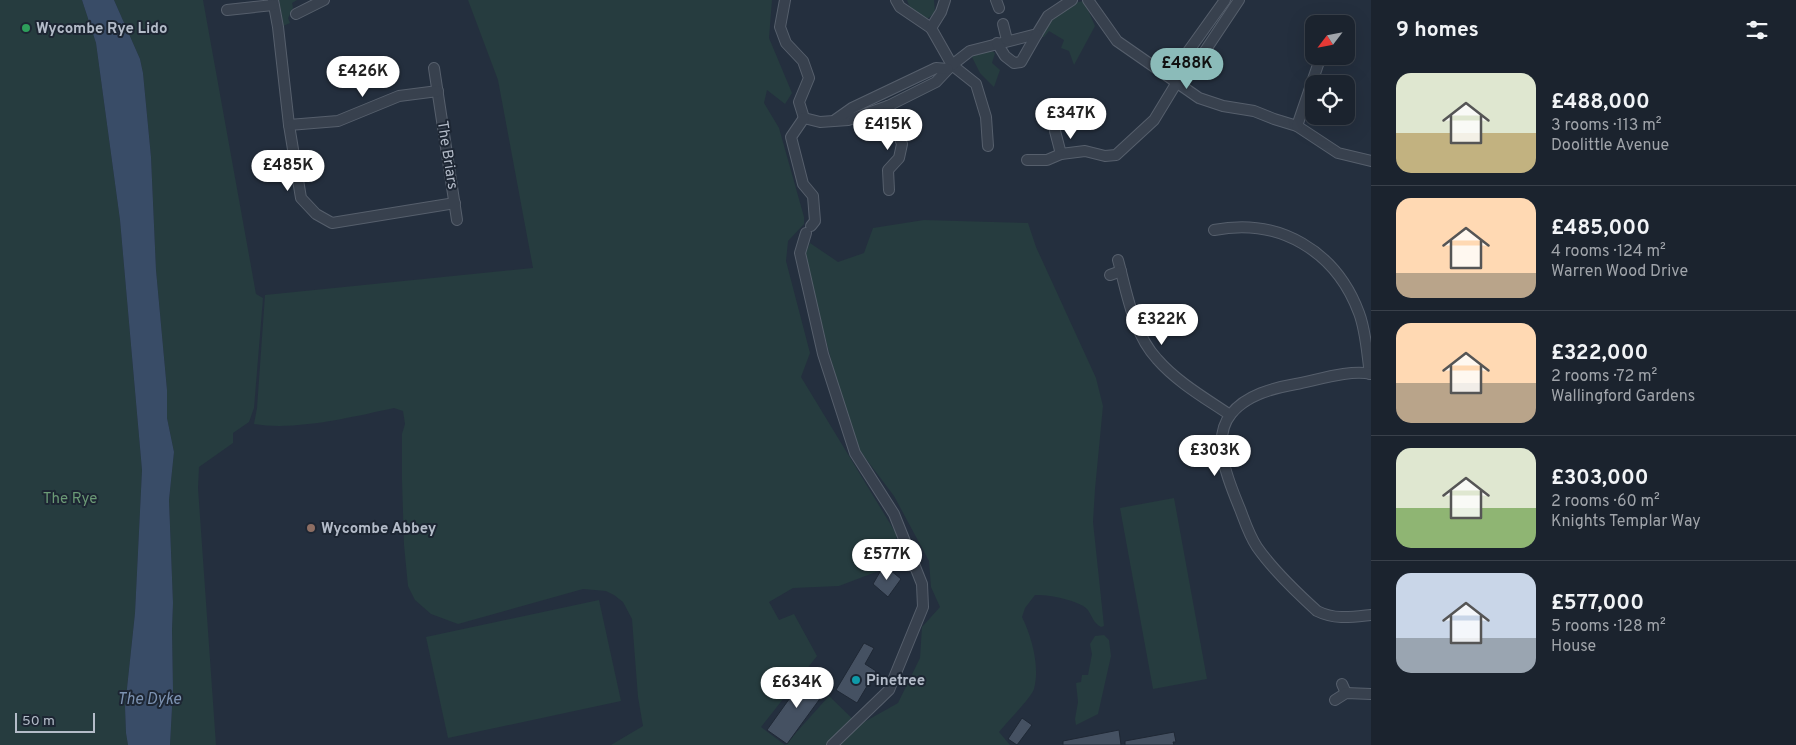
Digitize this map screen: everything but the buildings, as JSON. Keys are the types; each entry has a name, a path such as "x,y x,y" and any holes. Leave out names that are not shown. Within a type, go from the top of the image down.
{"street":[{"path":"296,14 324,0"},
{"path":"785,0 780,27 786,43 803,61 809,78 799,102 804,118"},
{"path":"896,0 900,6 931,28 950,67 976,84 986,117 988,146"},
{"path":"931,28 941,12 945,0"},
{"path":"1003,24 1002,41 1010,59 1014,63 1021,62 1048,16 1072,0"},
{"path":"1185,69 1182,60 1225,0"},
{"path":"1027,160 1047,160 1061,154 1085,151 1105,156 1116,155 1154,120 1185,69 1199,60 1239,0"},
{"path":"227,10 273,2 278,27 289,125 301,198 316,214 332,223 455,203"},
{"path":"1093,2 1118,41 1199,98 1223,106 1254,111 1297,126 1338,153 1371,161"},
{"path":"804,118 820,122 848,120 888,106 936,82 950,67 970,51 1002,41 1037,34"},
{"path":"1297,126 1318,65"},
{"path":"834,121 852,108 936,68 950,67"},
{"name":"The Briars","path":"434,68 458,220"},
{"path":"289,125 338,121 399,96 438,90"},
{"path":"888,106 902,144 899,158 888,170 889,190"},
{"path":"804,118 791,137 803,184 813,196 815,221 808,229 800,253 823,354 854,453 894,514 922,584 923,607 889,690 832,745"},
{"path":"1055,131 1061,154"},
{"path":"1214,230 1233,226 1258,227 1295,238 1325,258 1346,283 1360,315 1371,374 1342,375 1268,391 1248,399 1230,415 1222,444 1228,478 1255,544 1262,554 1317,610 1328,616 1344,618 1371,615"},
{"path":"1118,260 1137,328 1156,358 1170,372 1230,415"},
{"path":"1110,275 1121,272"},
{"path":"1335,700 1344,689 1371,694"}],"green space":[{"name":"The Rye","path":"0,0 82,0 96,43 120,220 142,470 135,613 125,707 128,745 0,745"},
{"path":"114,0 203,0 256,294 263,298 254,408 249,422 233,433 233,443 199,467 198,488 216,745 170,745 173,689 173,603 169,500 174,452 167,418 167,390 156,270 151,157 143,73 140,59"},
{"path":"279,0 297,0 292,3 293,8 288,18 290,23 283,26"},
{"path":"468,0 772,0 769,38 792,93 785,104 767,90 764,103 779,128 804,217 804,224 788,241 786,261 810,353 801,377 897,535 889,567 839,586 793,588 769,602 779,620 794,614 817,656 761,727 785,745 611,745 643,726 638,697 632,619 623,602 606,591 583,589 458,624 431,614 415,600 408,586 404,545 402,480 402,434 405,424 403,411 394,408 342,419 288,426 254,424 257,408 265,295 533,268 498,80"},
{"path":"907,0 934,0 935,13 927,19 920,17"},
{"path":"1084,1 1095,26 1074,65 1069,51 1061,48 1064,40 1049,31 1044,37 1040,35 1065,9"},
{"path":"989,49 995,53 992,63 1000,70 994,87 980,73 971,55"},
{"path":"924,220 1028,223 1036,247 1096,378 1103,406 1093,522 1104,626 1098,625 1087,609 1077,603 1070,600 1035,595 1025,608 1022,617 1034,652 1036,680 1032,693 999,732 1010,745 785,745 829,696 859,725 898,703 920,658 922,627 940,607 931,587 929,561 894,496 857,447 837,382 804,257 810,243 838,262 864,253 873,228"},
{"path":"1174,498 1207,679 1153,689 1120,508"},
{"path":"599,600 621,701 448,738 426,637"},
{"path":"1104,635 1109,640 1111,656 1098,714 1076,725 1075,719 1078,702 1076,683 1081,682 1082,675 1088,675 1092,654 1090,644 1095,636"}],"water":[{"name":"The Dyke","path":"82,0 114,0 140,59 143,73 151,157 156,270 167,390 167,418 174,452 169,500 173,603 173,689 170,745 128,745 126,733 125,707 135,613 142,470 120,220 96,43"}],"place":[{"name":"Wycombe Rye Lido","path":"26,28"},
{"name":"Wycombe Abbey","path":"311,528"},
{"name":"Pinetree","path":"856,680"}]}
